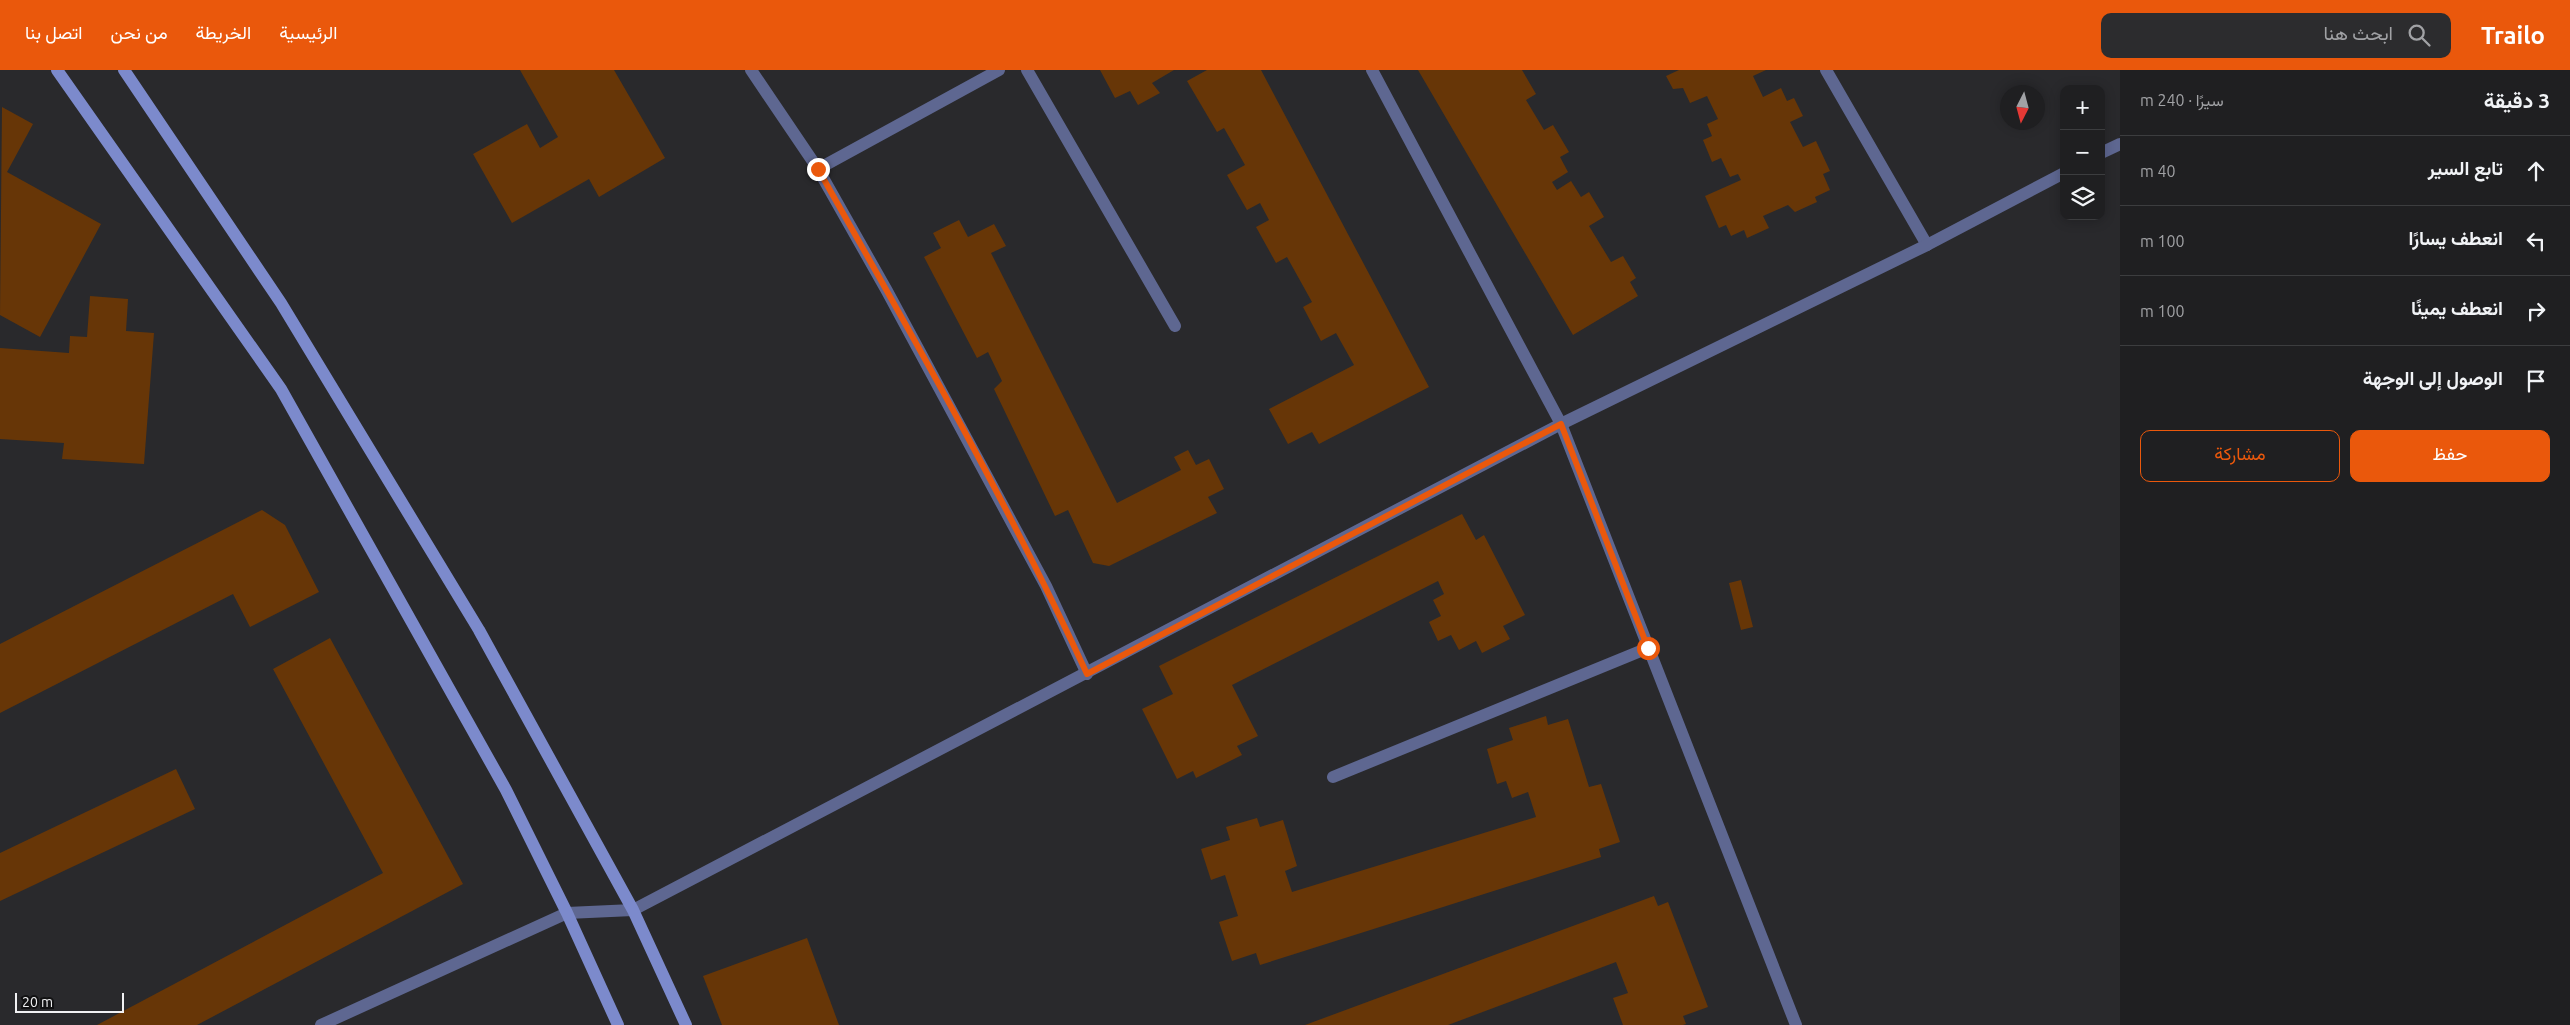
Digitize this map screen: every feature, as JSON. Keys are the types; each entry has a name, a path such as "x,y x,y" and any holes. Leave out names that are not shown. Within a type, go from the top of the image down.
{"main road":[{"path":"57,70 280,389 506,790 567,913 618,1025"},
{"path":"124,70 281,303 474,622 633,910 686,1025"}],"street":[{"path":"751,70 818,169 971,443 1046,586 1087,674"},
{"path":"818,169 1000,70"},
{"path":"1027,70 1174,326"},
{"path":"1372,70 1561,424 1796,1025"},
{"path":"1826,70 1927,245"},
{"path":"2105,151 2120,144"},
{"path":"321,1025 567,913 633,910 1087,674 1561,424 1927,245 2060,175"},
{"path":"1333,777 1648,648"}],"building":[{"path":"520,70 614,70 665,158 599,197 589,179 512,223 473,154 527,124 540,148 558,137"},
{"path":"1100,70 1174,70 1152,83 1160,93 1138,105 1130,91 1115,98"},
{"path":"1207,70 1261,70 1429,387 1319,444 1312,432 1288,444 1269,409 1354,365 1336,333 1321,341 1303,307 1312,302 1287,257 1276,263 1256,227 1269,220 1260,203 1247,210 1227,175 1245,165 1224,128 1217,132 1187,81"},
{"path":"1418,70 1522,70 1536,94 1526,100 1544,130 1553,125 1569,152 1560,157 1568,172 1552,182 1557,190 1571,181 1581,197 1589,192 1604,217 1589,226 1611,262 1623,256 1636,278 1630,282 1638,296 1573,335"},
{"path":"1679,70 1766,70 1753,76 1763,97 1781,88 1787,101 1794,98 1803,116 1790,122 1803,147 1816,141 1830,171 1823,174 1830,190 1815,197 1817,202 1795,212 1788,205 1763,216 1769,228 1747,238 1744,230 1731,236 1726,225 1719,228 1705,196 1741,180 1738,174 1730,177 1721,158 1712,162 1703,140 1712,136 1707,124 1718,119 1707,96 1690,103 1683,88 1673,89 1666,76"},
{"path":"2,107 33,124 7,172 101,224 40,337 0,315"},
{"path":"959,220 968,237 994,224 1006,246 991,253 1117,503 1181,470 1174,457 1188,450 1196,465 1209,459 1224,489 1208,497 1217,513 1109,566 1093,563 1068,510 1055,516 994,389 1002,381 988,352 977,358 924,257 941,248 933,233"},
{"path":"90,296 128,299 126,331 154,333 144,464 62,459 64,443 0,439 0,348 69,353 70,336 87,337"},
{"path":"262,510 285,525 319,592 250,627 233,594 0,713 0,644"},
{"path":"1462,514 1476,540 1484,535 1525,615 1503,626 1510,639 1482,653 1476,641 1459,650 1451,635 1438,641 1429,622 1441,616 1433,600 1444,594 1438,581 1232,685 1258,736 1237,746 1242,755 1196,778 1193,771 1177,779 1142,709 1173,694 1159,666"},
{"path":"1741,580 1753,627 1741,630 1729,583"},
{"path":"330,638 463,884 197,1025 97,1025 383,873 273,669"},
{"path":"1546,716 1548,725 1568,719 1589,787 1601,784 1620,842 1599,849 1601,857 1260,965 1256,953 1232,961 1219,922 1238,916 1225,875 1211,880 1201,849 1230,840 1226,827 1257,818 1260,827 1283,820 1297,866 1285,871 1292,892 1536,817 1528,792 1512,798 1506,781 1497,784 1487,749 1513,740 1509,728"},
{"path":"176,769 195,809 0,901 0,853"},
{"path":"1654,896 1658,906 1668,902 1708,1007 1683,1016 1686,1024 1623,1025 1613,998 1628,993 1616,962 1448,1025 1305,1025"},
{"path":"807,938 839,1025 722,1025 703,976"}],"route":[{"path":"818,169 971,443 1046,586 1087,674 1561,424 1648,648"}]}
